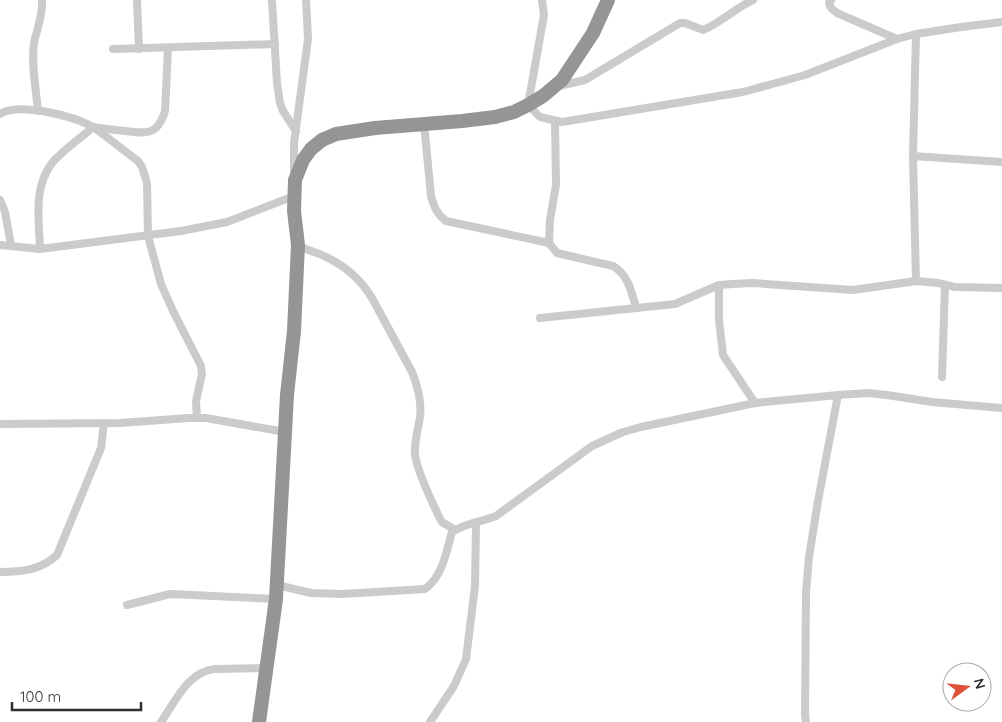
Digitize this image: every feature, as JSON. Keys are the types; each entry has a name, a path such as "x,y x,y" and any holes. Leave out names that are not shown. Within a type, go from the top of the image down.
{"highway":[{"path":"259,722 276,599 287,395 294,331 298,245 294,196 295,180 303,160 311,149 322,140 336,134 357,130 495,117 514,112 528,105 556,86 573,65 590,39 608,0"}],"street":[{"path":"38,111 34,43 42,18 42,0"},
{"path":"137,0 139,49"},
{"path":"272,0 280,103 282,111 296,131"},
{"path":"295,180 293,158 307,53 308,23 306,0"},
{"path":"542,0 544,15 528,105 540,117 562,122 743,92 806,75 897,39 916,34 1002,22"},
{"path":"556,86 585,80 680,23 703,30 753,0"},
{"path":"831,0 829,3 831,8 837,12 897,39"},
{"path":"916,34 913,156 916,281"},
{"path":"113,49 275,44"},
{"path":"0,114 21,108 68,118 93,127 143,133 152,131 162,120 165,111 168,48"},
{"path":"549,243 550,220 556,185 555,121"},
{"path":"424,123 431,196 439,215 446,221 549,243 557,253 612,266 620,270 628,282 636,307"},
{"path":"93,127 138,161 142,167 147,183 148,236 166,298 201,366 201,384 196,401 197,418"},
{"path":"40,249 38,202 40,187 52,164 93,127"},
{"path":"913,156 1002,162"},
{"path":"0,244 40,249 181,232 227,222 294,196"},
{"path":"0,200 5,212 11,245"},
{"path":"298,245 326,257 346,269 364,286 376,304 412,372 419,393 420,417 415,441 415,457 418,466 442,522 455,530"},
{"path":"540,318 675,304 719,286 752,283 853,290 916,281 955,287 1002,288"},
{"path":"942,377 945,285"},
{"path":"719,286 719,320 723,355 755,404"},
{"path":"277,585 311,593 342,594 425,589 432,584 441,568 452,532 459,527 484,521 502,512 592,446 623,432 641,427 755,404 868,393 932,402 1002,408"},
{"path":"806,722 806,592 809,557 838,395"},
{"path":"0,424 104,423 197,418 285,432"},
{"path":"0,572 20,572 34,569 50,562 58,555 101,448 104,423"},
{"path":"430,722 454,686 466,659 475,586 476,523"},
{"path":"127,605 170,594 276,599"},
{"path":"161,722 190,680 199,674 214,669 267,668"}]}
